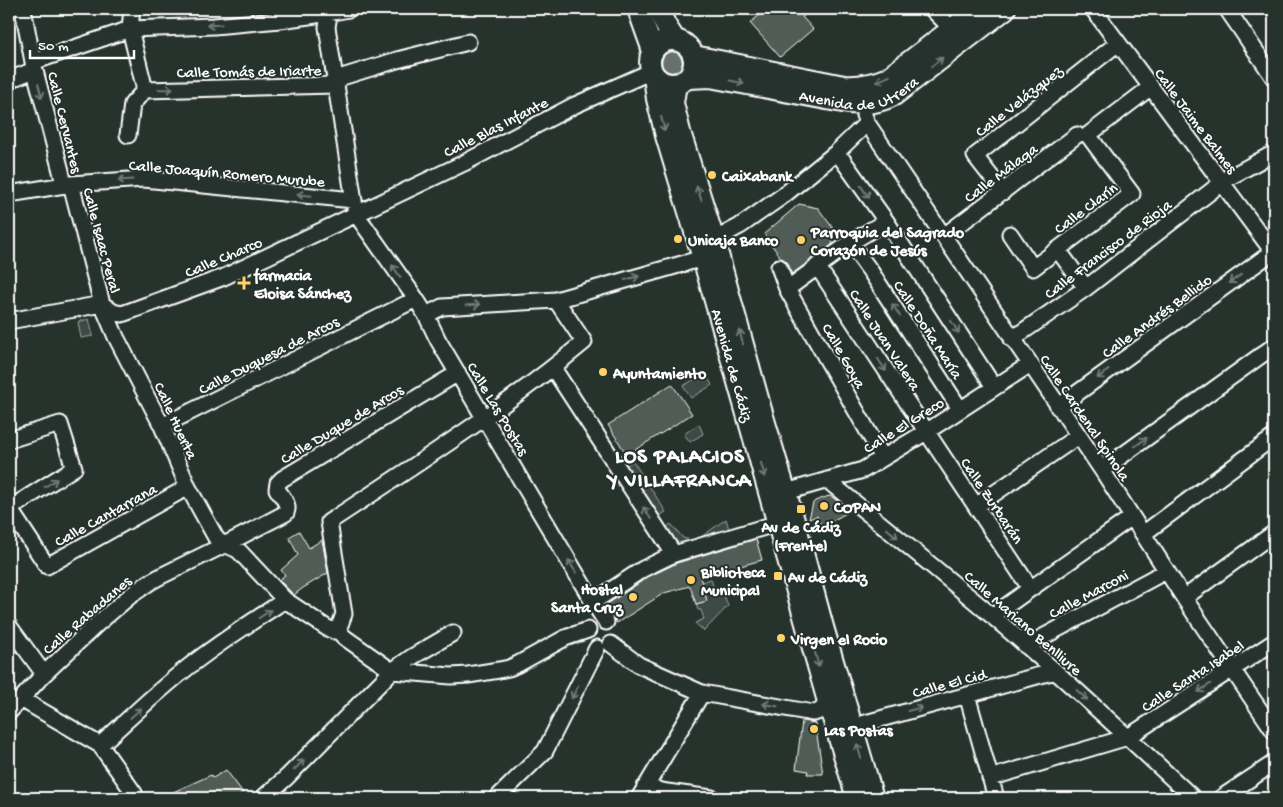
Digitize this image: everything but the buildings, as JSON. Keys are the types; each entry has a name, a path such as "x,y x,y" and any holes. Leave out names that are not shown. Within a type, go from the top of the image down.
{"main road":[{"name":"Avenida de Cádiz","path":"638,9 653,66 656,99 666,136 703,258 857,798"},
{"path":"658,9 675,40"},
{"name":"Avenida de Utrera","path":"694,56 844,86 858,86 888,78 978,9"},
{"name":"Avenida de Utrera","path":"682,81 710,77 848,103 874,103 894,95 1005,9"},
{"path":"668,40 675,40 687,45 694,56 694,68 682,81 664,83 653,66 657,46 668,40"},
{"name":"Avenida de Cádiz","path":"682,81 673,103 676,118 714,240 872,798"}],"street":[{"name":"Calle Cervantes","path":"23,9 34,66 61,171 67,184"},
{"path":"128,134 132,104 145,90 130,29 132,9"},
{"path":"9,80 34,66 130,29 214,26 275,14 316,15 329,11 349,9"},
{"path":"932,9 952,29"},
{"name":"Calle Jaime Balmes","path":"1093,9 1274,252"},
{"path":"1227,9 1274,78"},
{"path":"329,11 327,27 354,207"},
{"name":"Calle Tomás de Iriarte","path":"145,90 335,85 342,77 397,60 468,42"},
{"name":"Calle Velázquez","path":"1003,192 969,152 1118,43"},
{"name":"Calle Blas Infante","path":"354,207 464,162 653,66"},
{"name":"Calle Clarín","path":"1010,234 1033,268 1132,194 1088,135 1150,87"},
{"name":"Calle Cardenal Spinola","path":"861,104 867,123 1102,470 1184,598 1274,731"},
{"path":"426,315 442,307 556,300 703,258 714,240 740,226 784,195 837,152 867,123"},
{"name":"Calle Málaga","path":"944,236 1077,135"},
{"path":"837,152 886,221 994,387"},
{"name":"Calle Francisco de Rioja","path":"1012,339 1086,288 1222,182 1274,153"},
{"name":"Calle Joaquín Romero Murube","path":"9,194 67,184 144,179 354,207"},
{"name":"Calle Isaac Peral","path":"67,184 102,304"},
{"name":"Calle Las Postas","path":"354,207 426,315 438,340 606,622"},
{"name":"Calle Charco","path":"102,304 115,313 126,313 224,277 354,207"},
{"path":"787,289 850,243 886,221"},
{"name":"Calle Doña María","path":"850,243 960,409"},
{"name":"Calle Clarín","path":"1058,250 1086,288"},
{"name":"Calle Andrés Bellido","path":"1058,407 1274,252"},
{"name":"Calle Juan Valera","path":"817,266 926,432"},
{"name":"Calle Goya","path":"779,267 787,289 883,458"},
{"name":"Calle Duquesa de Arcos","path":"162,426 416,299"},
{"path":"338,630 344,614 329,522 484,418 553,368 584,342 556,300"},
{"path":"9,321 102,304"},
{"name":"Calle Huerta","path":"102,304 116,337 162,426 188,487 218,541 238,551 285,600 327,628 334,631 338,630 344,637 392,671"},
{"path":"1102,470 1274,346"},
{"name":"Calle El Greco","path":"786,492 863,470 926,432 1029,364"},
{"path":"553,368 674,554"},
{"name":"Calle Duque de Arcos","path":"226,544 286,513 287,505 277,489 278,483 282,479 458,373"},
{"path":"9,440 60,424 74,468 9,508"},
{"name":"Calle Zurbarán","path":"926,432 1030,588"},
{"path":"976,506 1078,436"},
{"path":"1143,534 1274,437"},
{"name":"Calle Mariano Benlliure","path":"827,480 992,616 1128,737 1192,798"},
{"name":"Calle Cantarrana","path":"9,508 47,566 188,487"},
{"path":"992,616 1132,517"},
{"path":"593,602 643,569 674,554 778,523"},
{"path":"1184,598 1274,533"},
{"name":"Calle Rabadanes","path":"9,712 44,674 130,596 150,582 226,544"},
{"name":"Calle Marconi","path":"1026,646 1166,570"},
{"path":"100,745 172,680 203,655 285,600"},
{"path":"497,798 545,751 604,646 614,639 612,628 606,622 595,622 588,630 588,640 592,646 604,646 639,665 702,693 813,712 822,710 827,698"},
{"path":"9,626 44,674"},
{"path":"392,671 451,676 510,668 565,638 588,630"},
{"path":"263,798 287,777 392,671 453,633"},
{"name":"Calle Santa Isabel","path":"990,778 1128,737 1274,642"},
{"name":"Calle El Cid","path":"852,727 1055,671"},
{"path":"646,794 702,693"},
{"path":"967,695 996,798"},
{"path":"21,699 100,745 135,796"},
{"path":"1221,798 1274,763"},
{"path":"646,794 667,792 712,798"}],"shaded area":[{"path":"668,52 676,52 682,58 682,66 676,72 668,72 662,66 662,58"},
{"path":"89,319 93,336 81,338 78,322"},
{"path":"705,373 712,385 691,398 683,386"},
{"path":"699,424 703,434 690,442 684,434"},
{"path":"633,461 666,512 657,517 625,466"},
{"path":"726,519 730,533 704,541 701,537"},
{"path":"671,524 683,538 691,540 694,544 676,546 664,529"},
{"path":"711,579 715,592 722,590 728,606 704,631 695,623 704,619 701,610 698,610 696,604 707,601 701,582"}],"place":[{"name":"Caixabank","path":"712,175"},
{"name":"Unicaja Banco","path":"678,239"},
{"name":"Parroquia del Sagrado Corazón de Jesús","path":"801,240"},
{"name":"farmacia Eloisa Sánchez","path":"244,283"},
{"name":"Ayuntamiento","path":"603,372"},
{"name":"COPAN","path":"824,506"},
{"name":"Av de Cádiz (Frente)","path":"801,509"},
{"name":"Av de Cádiz","path":"778,576"},
{"name":"Biblioteca Municipal","path":"691,580"},
{"name":"Hostal Santa Cruz","path":"633,597"},
{"name":"Virgen el Rocio","path":"781,638"},
{"name":"Las Postas","path":"814,729"}],"district":[{"name":"LOS PALACIOS Y VILLAFRANCA","path":"680,467"}]}
